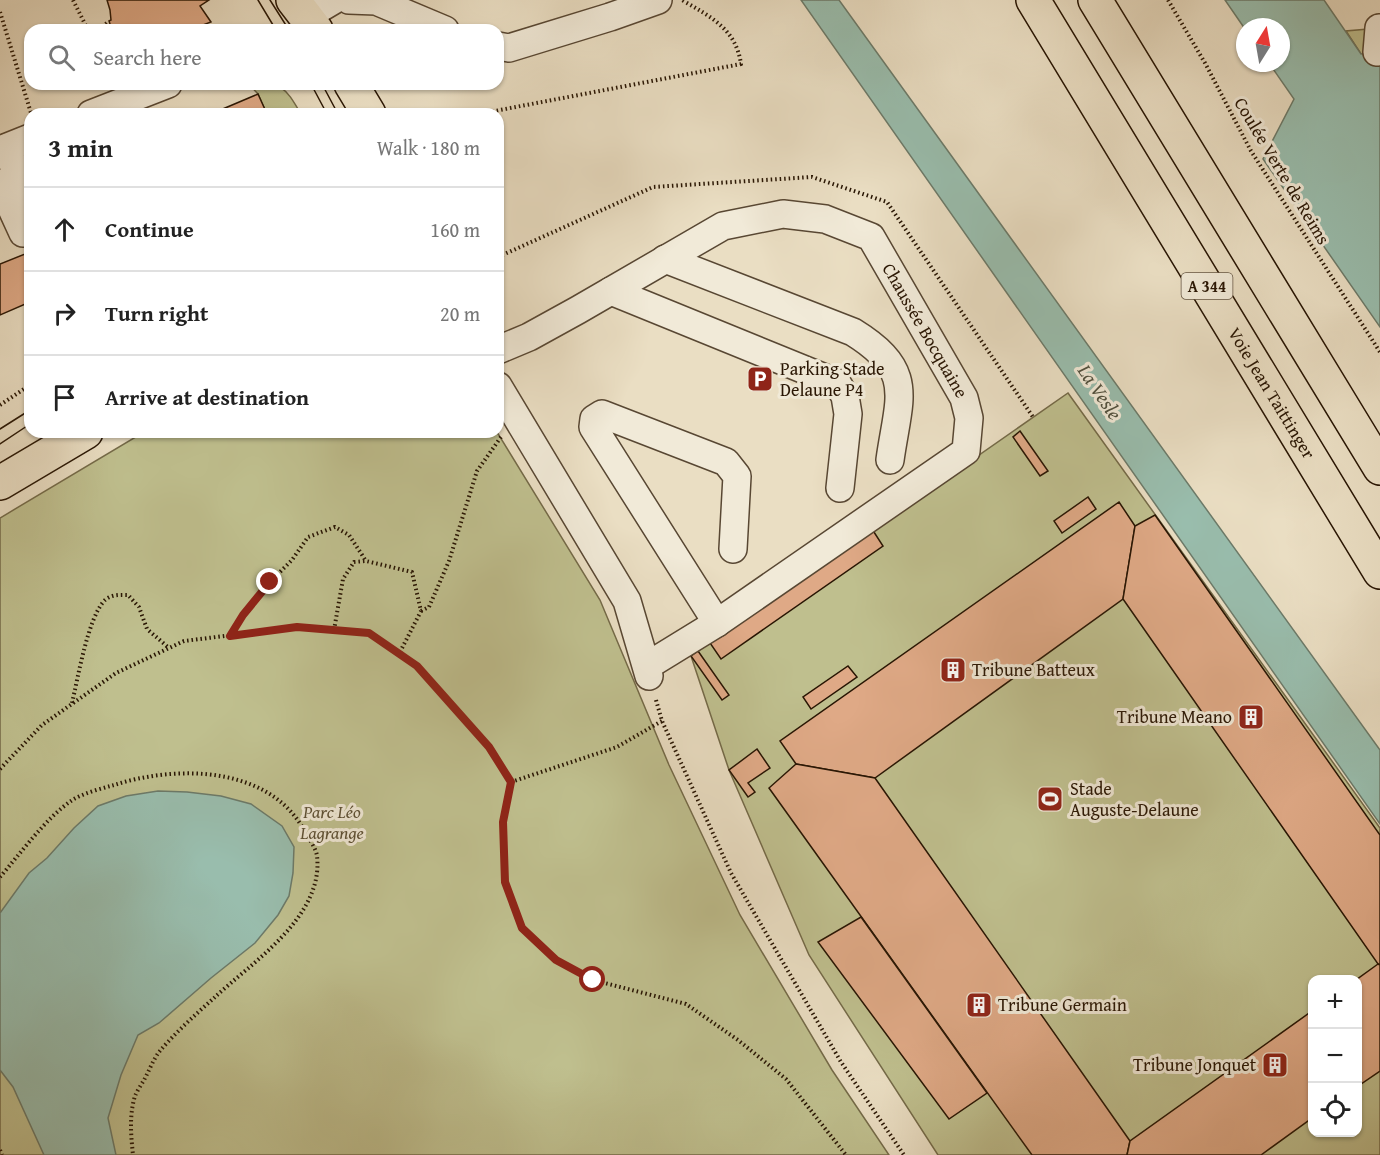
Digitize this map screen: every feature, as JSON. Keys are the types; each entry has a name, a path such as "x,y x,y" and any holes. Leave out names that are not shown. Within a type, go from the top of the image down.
{"main road":[{"name":"Voie Jean Taittinger","path":"1034,0 1380,572"},
{"name":"A 344","path":"1095,0 1380,468"},
{"path":"355,90 365,108"},
{"path":"0,483 76,438"}],"street":[{"path":"305,15 334,0"},
{"path":"350,0 380,2 431,24"},
{"path":"504,47 509,48 658,0"},
{"path":"106,108 153,90"},
{"path":"12,145 24,184"},
{"path":"0,183 24,233"},
{"name":"Chaussée Bocquaine","path":"504,347 529,337 723,226 783,214 825,219 871,237 964,398 969,418 966,451 648,671"},
{"path":"665,259 853,332 874,345 892,365 899,381 899,397 890,460"},
{"path":"610,291 837,383 845,396 848,414 840,488"},
{"path":"504,396 627,601 648,671"},
{"path":"717,623 593,427 594,419 602,414 726,462 737,476 733,549"}],"path":[{"path":"73,0 85,24"},
{"path":"504,109 741,64 734,38 712,18 682,0"},
{"name":"Coulée Verte de Reims","path":"1168,0 1205,63 1251,151 1380,352"},
{"path":"0,12 29,108"},
{"path":"106,24 109,21"},
{"path":"504,254 653,187 812,177 887,202 1033,417"},
{"path":"0,405 24,389"},
{"path":"504,433 516,416"},
{"path":"399,654 421,611 429,607 449,561 477,471 500,438"},
{"path":"230,636 243,615 292,560 308,537 335,526 349,535 366,561"},
{"path":"334,630 343,579 354,562 366,561 412,572 421,611"},
{"path":"72,704 95,614 106,599 116,595 128,595 139,607 147,629 169,648"},
{"path":"0,769 42,725 116,673 184,641 297,627 369,633 417,666 489,747 511,782 503,822 505,882 522,928 556,960 593,980 686,1004 738,1040 786,1079 846,1155"},
{"path":"648,671 662,721 731,873 841,1062 904,1155"},
{"path":"511,782 617,747 662,721"},
{"path":"0,877 39,831 72,801 104,788 158,774 195,773 228,776 268,792 299,820 316,854 316,875 310,897 293,924 258,961 214,997 158,1053 135,1096 131,1127 132,1155"},
{"path":"0,1150 2,1155"}],"green space":[{"path":"1380,28 1380,52 1361,54 1346,31"},
{"path":"254,90 284,90 297,108 264,108"},
{"name":"Stade Auguste-Delaune","path":"1068,393 1380,828 1380,1155 938,1155 809,955 729,770 691,656"},
{"name":"Parc Léo Lagrange","path":"134,438 501,438 600,600 669,765 740,915 832,1070 889,1155 0,1155 0,518"}],"water":[{"name":"La Vesle","path":"801,0 839,0 1380,750 1380,824"},
{"path":"1225,0 1324,0 1361,54 1380,52 1380,327 1263,159 1294,99 1275,72 1290,72 1290,18 1237,18"},
{"path":"158,791 221,796 251,804 282,826 294,847 289,896 278,915 255,943 159,1023 138,1035 121,1075 108,1118 116,1155 44,1155 13,1087 0,1070 0,913 29,873 98,806 126,796"}],"building":[{"path":"107,0 209,0 200,6 211,22 206,24 110,24"},
{"path":"258,94 264,108 225,108"},
{"path":"24,254 24,305 0,315 0,264"},
{"path":"1020,431 1048,471 1040,476 1013,437"},
{"path":"1088,497 1096,509 1062,533 1054,521"},
{"name":"Tribune Batteux","path":"1119,502 1135,526 1123,599 875,778 796,764 780,741"},
{"name":"Tribune Meano","path":"1155,515 1380,835 1380,965 1123,599 1135,526"},
{"path":"872,529 883,546 721,659 710,643"},
{"path":"698,651 729,695 722,700 691,656"},
{"path":"848,666 857,677 811,709 803,697"},
{"path":"757,749 770,768 748,783 755,792 748,797 729,770"},
{"name":"Tribune Germain","path":"796,764 875,778 1130,1141 1127,1155 1032,1155 769,788"},
{"path":"861,917 987,1093 949,1119 818,942"},
{"path":"1378,964 1380,965 1380,1071 1362,1083 1362,1029 1362,976"},
{"name":"Tribune Jonquet","path":"1308,1014 1308,1121 1261,1155 1127,1155 1130,1141"}],"tram line":[{"path":"258,0 272,24"},
{"path":"270,0 285,24"},
{"path":"314,90 324,108"},
{"path":"325,90 335,108"},
{"path":"0,429 24,414"},
{"path":"0,444 24,428"}],"place":[{"name":"Parking Stade Delaune P4","path":"760,379"},
{"name":"Tribune Batteux","path":"953,670"},
{"name":"Tribune Meano","path":"1251,717"},
{"name":"Stade Auguste-Delaune","path":"1050,799"},
{"name":"Tribune Germain","path":"979,1005"},
{"name":"Tribune Jonquet","path":"1275,1065"}],"route":[{"path":"270,582 243,615 230,636 297,627 369,633 417,666 489,747 511,782 503,822 505,882 522,928 556,960 593,980"}]}
